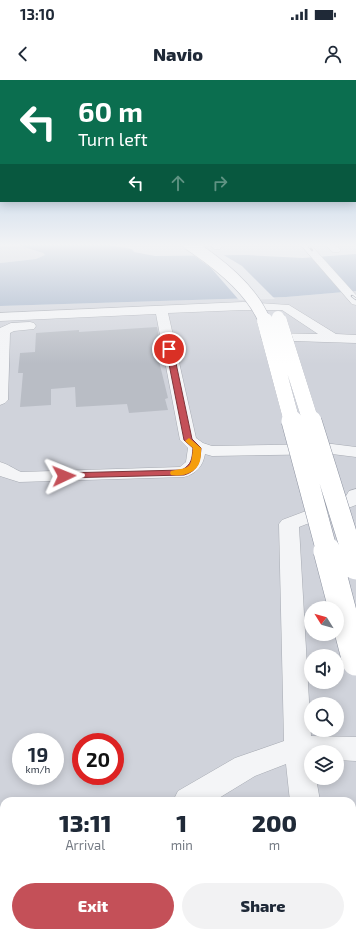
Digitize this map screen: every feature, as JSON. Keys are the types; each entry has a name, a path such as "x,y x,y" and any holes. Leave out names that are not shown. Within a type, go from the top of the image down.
{"highway":[{"path":"240,284 252,298 266,320 356,662"},
{"path":"252,284 270,304 280,321 356,566"}],"street":[{"path":"341,284 354,299"},
{"path":"0,400 4,331 7,328 243,306 285,307 333,338"},
{"path":"0,317 162,314"},
{"path":"162,314 188,440 197,448 212,451 332,449 356,452"},
{"path":"262,337 356,339"},
{"path":"0,467 4,471 19,477 184,472 192,468 196,462 197,448"},
{"path":"304,797 298,748 289,524 353,500 356,495"},
{"path":"195,797 245,767 298,748 356,749"}],"shaded area":[{"path":"356,291 356,797 0,797 0,306 286,297"}],"water":[{"path":"0,284 356,284 356,291 286,297 0,306"}],"pier":[{"path":"225,284 260,284 275,299 239,300"}],"building":[{"path":"157,327 162,353 157,353 168,398 165,399 168,410 129,413 127,404 76,407 75,387 51,389 51,405 20,407 23,373 18,373 20,353 35,352 36,333"}],"railway":[{"path":"352,296 356,299"}],"slow traffic":[{"path":"174,473 184,472 192,468 196,462 197,448 189,441"}],"route":[{"path":"64,476 184,472 192,468 196,462 197,448 188,440 169,349"}]}
